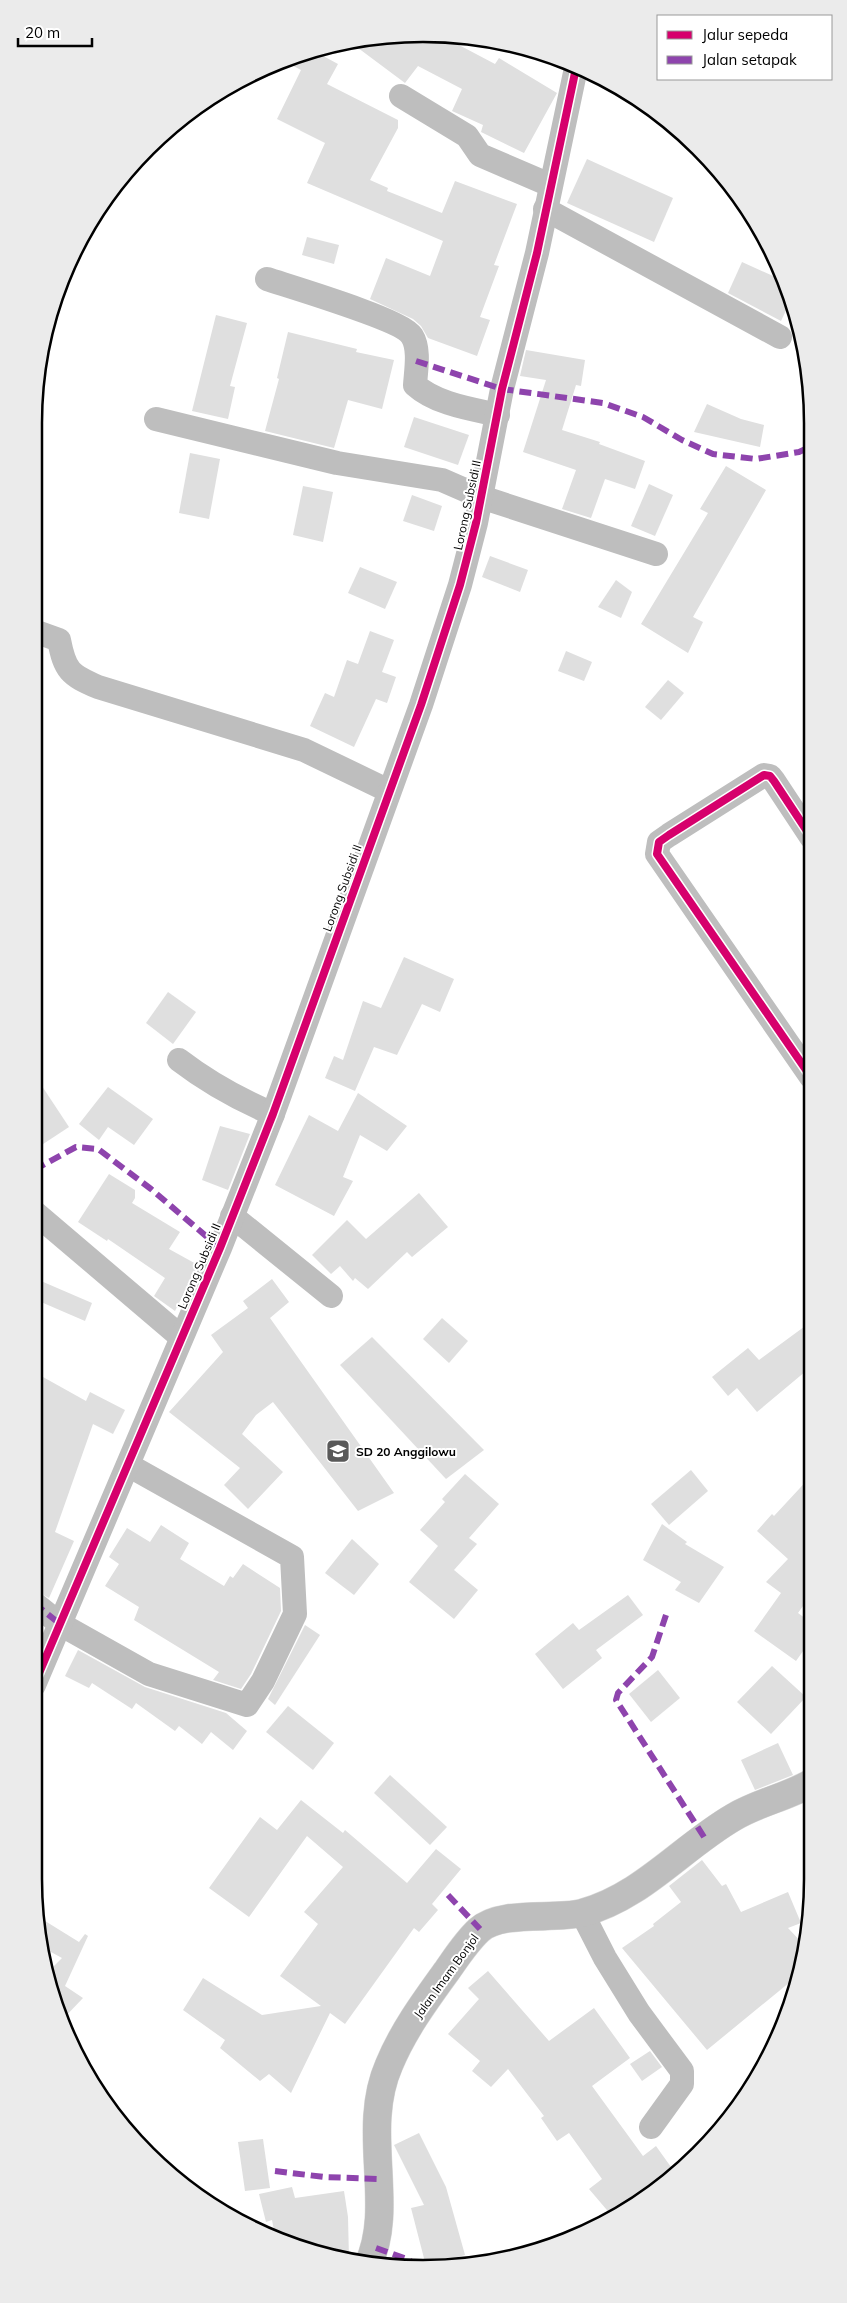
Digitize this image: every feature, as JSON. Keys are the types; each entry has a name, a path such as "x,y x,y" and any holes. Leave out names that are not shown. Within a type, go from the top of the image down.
{"main road":[{"name":"Jalan Imam Bonjol","path":"372,2257 376,2248 378,2202 375,2141 379,2098 388,2065 408,2027 462,1950 480,1929 511,1919 582,1913 623,1895 652,1878 734,1817 804,1786"}],"street":[{"name":"Lorong Subsidi II","path":"42,1666 220,1248 273,1114 389,791 460,585 481,497 517,325 537,252 575,74"},
{"path":"401,96 466,136 480,155 550,185"},
{"path":"545,209 780,337"},
{"path":"267,279 368,313 403,328 412,334 415,345 415,385 422,391 472,409 498,415"},
{"path":"156,419 337,463 442,480 481,497 656,554"},
{"path":"42,634 59,640 63,660 75,676 98,687 304,750 389,791"},
{"path":"804,826 774,781 770,776 764,775 659,842 657,854 804,1065"},
{"path":"179,1060 208,1082 235,1098 273,1114"},
{"path":"232,1216 332,1296"},
{"path":"42,1219 181,1337"},
{"path":"42,1609 60,1624 149,1674 247,1705 263,1681 295,1614 292,1557 128,1465"},
{"path":"582,1913 606,1958 640,2013 682,2071 682,2084 651,2127"}],"building":[{"path":"399,43 457,44 495,64 499,58 557,93 524,153 481,132 483,125 452,111 462,89 418,66 405,83 359,48"},
{"path":"323,56 338,64 327,84 398,120 398,128 370,180 388,188 387,191 442,213 455,181 517,204 494,265 499,266 480,317 490,320 477,356 428,338 421,326 413,319 370,299 386,258 430,276 443,241 307,183 325,143 277,119 301,70 293,66"},
{"path":"587,159 673,198 654,242 567,203"},
{"path":"307,237 339,245 334,264 302,255"},
{"path":"742,262 774,277 787,309 781,321 728,293"},
{"path":"216,315 247,323 230,386 235,387 228,419 192,411"},
{"path":"288,332 357,349 356,352 394,360 382,409 348,400 334,448 265,431 279,379 277,378"},
{"path":"526,350 585,360 581,386 576,385 562,430 600,442 599,444 645,461 635,489 605,479 591,518 562,509 576,470 523,452 546,380 520,376"},
{"path":"707,404 741,419 764,425 760,447 694,432"},
{"path":"414,417 469,435 458,465 404,447"},
{"path":"190,453 220,459 209,519 179,513"},
{"path":"726,466 766,490 693,617 703,622 688,653 641,624 708,513 700,509"},
{"path":"649,484 673,495 655,536 631,526"},
{"path":"303,486 333,492 323,542 293,535"},
{"path":"412,495 442,506 434,531 403,521"},
{"path":"490,556 528,570 520,592 482,577"},
{"path":"360,567 397,582 385,609 348,593"},
{"path":"616,580 632,592 621,618 598,607"},
{"path":"370,631 394,640 382,672 396,677 387,703 376,699 354,747 310,726 325,693 334,697 347,660 358,664"},
{"path":"566,651 592,662 584,681 558,671"},
{"path":"668,680 684,693 661,720 645,707"},
{"path":"404,957 454,979 440,1012 422,1004 397,1055 374,1047 355,1091 325,1078 334,1056 343,1060 363,1001 381,1008"},
{"path":"168,992 196,1012 173,1044 146,1023"},
{"path":"42,1086 69,1127 42,1145"},
{"path":"108,1087 153,1119 134,1145 108,1127 99,1140 79,1124"},
{"path":"358,1093 407,1126 387,1151 360,1135 343,1177 353,1181 334,1216 275,1185 309,1115 338,1131"},
{"path":"220,1126 250,1134 228,1190 202,1180"},
{"path":"109,1174 135,1190 135,1198 132,1203 180,1232 169,1249 198,1265 175,1311 154,1296 165,1278 108,1239 107,1241 78,1222"},
{"path":"419,1193 448,1227 412,1257 407,1252 368,1289 355,1278 353,1281 340,1266 331,1274 312,1255 347,1220 366,1239"},
{"path":"272,1279 289,1302 270,1318 394,1493 358,1511 273,1402 256,1415 242,1434 283,1472 248,1509 224,1485 240,1468 169,1412 223,1352 211,1335 248,1308 243,1301"},
{"path":"42,1281 92,1303 85,1321 42,1302"},
{"path":"442,1318 468,1341 449,1363 423,1339"},
{"path":"804,1327 804,1373 757,1412 737,1388 728,1396 712,1377 748,1348 759,1360"},
{"path":"372,1337 484,1450 446,1479 340,1365"},
{"path":"42,1376 86,1401 90,1392 125,1410 113,1434 93,1424 55,1532 74,1541 49,1598 42,1594"},
{"path":"691,1470 708,1491 669,1525 651,1504"},
{"path":"465,1474 499,1504 469,1538 477,1544 454,1570 478,1590 454,1619 409,1582 438,1546 420,1530 445,1502 442,1499"},
{"path":"804,1484 804,1605 798,1613 804,1617 804,1650 796,1661 754,1631 781,1593 766,1582 788,1559 757,1531 772,1514 774,1516"},
{"path":"662,1524 687,1542 685,1544 724,1567 699,1603 675,1590 681,1582 643,1560"},
{"path":"161,1525 189,1543 180,1559 224,1586 230,1576 233,1578 243,1564 280,1588 281,1611 251,1674 241,1689 213,1680 219,1672 134,1620 139,1607 105,1586 119,1564 109,1557 127,1528 150,1542"},
{"path":"352,1539 379,1564 354,1595 325,1573"},
{"path":"628,1595 643,1615 596,1650 602,1658 563,1689 535,1654 573,1623 579,1630"},
{"path":"305,1625 320,1635 275,1705 268,1699"},
{"path":"78,1650 145,1687 226,1713 247,1731 233,1750 211,1732 202,1744 179,1726 175,1731 136,1703 132,1709 92,1683 89,1688 65,1676"},
{"path":"772,1666 804,1695 804,1699 771,1734 737,1702"},
{"path":"658,1670 680,1698 651,1722 629,1694"},
{"path":"288,1706 334,1743 313,1770 266,1732"},
{"path":"778,1743 793,1775 755,1790 741,1760"},
{"path":"390,1775 447,1827 430,1845 374,1793"},
{"path":"301,1800 343,1833 345,1830 407,1883 436,1849 461,1869 432,1904 438,1910 419,1932 414,1928 345,2024 330,2013 291,2093 269,2074 260,2081 220,2048 225,2040 183,2010 203,1978 262,2015 321,2006 280,1976 318,1924 304,1912 343,1867 307,1836 249,1917 209,1888 260,1817 277,1830"},
{"path":"702,1860 722,1886 726,1884 741,1912 788,1892 801,1923 788,1928 799,1940 791,1981 707,2050 622,1948 654,1926 653,1924 681,1902 669,1886"},
{"path":"45,1921 79,1942 85,1934 88,1936 65,1986 83,1998 68,2014 53,1967 62,1958 50,1951"},
{"path":"488,1971 549,2041 594,2008 630,2058 592,2086 643,2156 656,2146 672,2168 635,2196 609,2212 589,2189 602,2179 569,2133 557,2141 541,2118 544,2116 508,2069 491,2087 472,2071 480,2061 448,2034 479,1999 468,1988"},
{"path":"650,2051 662,2067 642,2081 630,2064"},
{"path":"419,2133 446,2187 465,2255 447,2260 424,2260 411,2208 424,2205 394,2145"},
{"path":"263,2139 270,2188 245,2191 238,2142"},
{"path":"292,2187 295,2198 344,2191 348,2217 349,2253 325,2248 274,2229 272,2220 266,2222 259,2194"}],"marked path":[{"path":"416,361 502,389 603,403 643,417 682,440 713,454 756,459 804,450"},
{"path":"42,1166 76,1147 98,1149 151,1189 220,1248"},
{"path":"42,1609 60,1624"},
{"path":"666,1615 652,1657 618,1693 616,1700 704,1837"},
{"path":"448,1895 480,1929"},
{"path":"275,2171 324,2177 378,2179"},
{"path":"376,2248 408,2260"}],"cycle path":[{"path":"42,1666 220,1248 273,1114 421,705 460,585 476,523 502,389 537,253 575,74"},
{"path":"804,826 774,781 770,776 764,775 659,842 657,854 804,1067"}],"place":[{"name":"SD 20 Anggilowu","path":"338,1451"}]}
